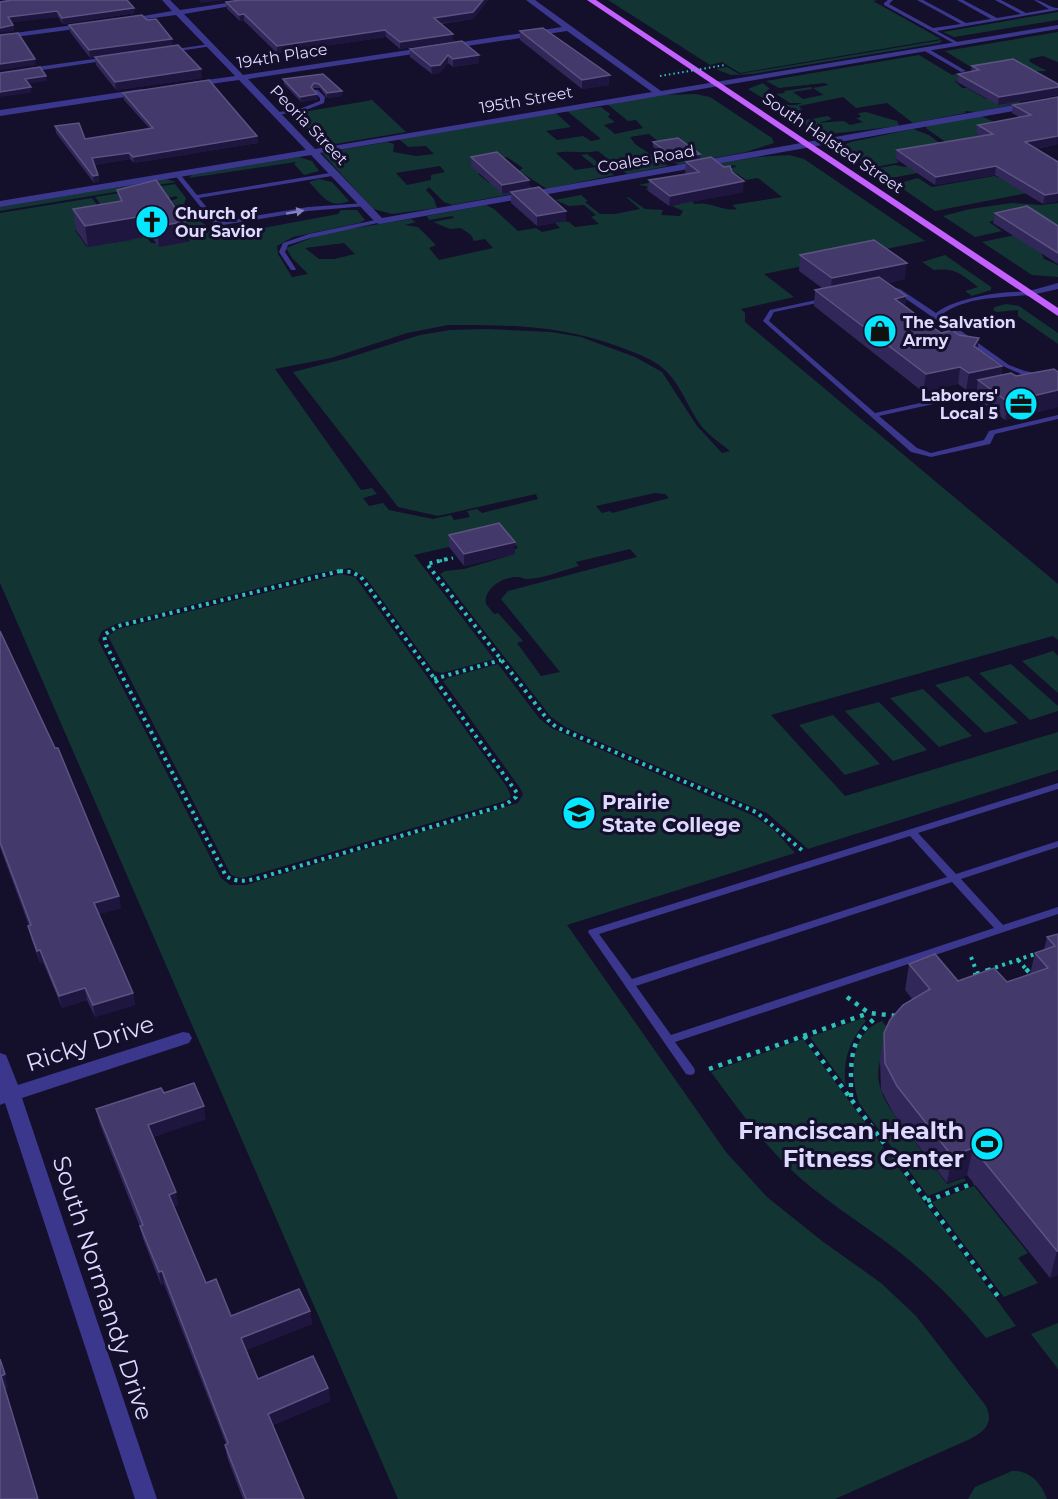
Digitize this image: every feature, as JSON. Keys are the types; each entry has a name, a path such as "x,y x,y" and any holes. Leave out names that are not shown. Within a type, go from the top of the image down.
{"main road":[{"name":"South Halsted Street","path":"591,0 1058,313"}],"street":[{"name":"Peoria Street","path":"166,0 380,221"},
{"path":"119,20 263,0"},
{"path":"530,0 659,93"},
{"path":"0,37 95,24"},
{"name":"195th Street","path":"0,204 1058,27"},
{"name":"194th Place","path":"184,86 569,28"},
{"path":"0,114 150,91"},
{"name":"Coales Road","path":"380,221 1058,100"},
{"path":"1027,293 1058,286"},
{"name":"Ricky Drive","path":"6,1096 183,1038"},
{"name":"South Normandy Drive","path":"0,1060 6,1096 146,1499"}],"lane":[{"path":"891,0 886,4 957,44"},
{"path":"919,0 965,24"},
{"path":"959,0 996,19"},
{"path":"997,0 1025,14"},
{"path":"1036,0 1056,9"},
{"path":"931,30 1056,9"},
{"path":"163,51 210,45"},
{"path":"925,49 963,71"},
{"path":"23,71 117,58"},
{"path":"277,113 303,109 322,102 323,98 316,91"},
{"path":"177,174 218,224 308,209 365,205"},
{"path":"195,197 336,174"},
{"path":"293,269 282,252 285,244 309,236 380,221"},
{"path":"874,290 885,287 898,290 1007,366 1023,373 1058,379"},
{"path":"936,316 944,309 962,303 1027,293"},
{"path":"829,299 772,311 766,321 914,450 931,455 987,442 993,433 1058,417"},
{"path":"1026,382 1049,377"},
{"path":"874,415 1002,387"},
{"path":"690,1071 593,932 1058,786"},
{"path":"912,832 1001,929"},
{"path":"629,984 1058,844"},
{"path":"669,1040 1058,910"}],"path":[{"path":"660,76 725,65"},
{"path":"453,558 427,564 548,720 556,727 756,812 802,850"},
{"path":"347,571 361,577 435,679 517,793 514,800 270,875 238,881 226,876 106,645 104,635 118,626 330,573 347,571"},
{"path":"435,679 501,660"},
{"path":"976,974 1048,950"},
{"path":"967,953 974,961 976,974 973,985"},
{"path":"1018,960 1035,978"},
{"path":"844,994 856,1006 869,1013 895,1016 906,1013"},
{"path":"709,1069 869,1013"},
{"path":"850,1098 851,1052 865,1026 879,1015"},
{"path":"804,1036 1000,1299"},
{"path":"927,1201 974,1183"}],"green space":[{"path":"608,0 878,0 873,1 941,39 740,73 722,62 710,65"},
{"path":"1058,12 1058,20 954,37 943,32"},
{"path":"1058,32 1058,62 1043,56 1029,59 1030,62 1047,71 979,72 945,51"},
{"path":"942,40 940,43 752,74 731,75 716,69 727,67 739,74"},
{"path":"919,55 952,75 961,73 975,78 955,81 962,88 967,88 986,99 1010,95 1021,103 976,112 965,111 965,113 913,123 887,103 856,108 843,97 799,106 802,110 786,112 748,89 763,83 779,101 788,105 797,105 802,103 790,103 776,94 811,87 812,89 793,92 803,99 823,95 828,98 813,88 829,85 824,83 779,88 766,81"},
{"path":"695,94 710,97 772,138 774,143 746,152 678,165 666,155 663,145 649,134 630,137 635,144 668,166 627,174 598,151 556,153 575,170 596,167 581,155 587,154 614,175 547,189 519,171 523,168 507,157 492,159 494,171 478,174 489,183 523,178 533,190 452,205 444,202 429,187 426,190 434,199 437,208 392,214 373,209 322,153 387,142 394,144 393,152 416,156 434,154 426,146 408,147 399,139 556,113 571,127 546,131 557,140 583,136 591,141 601,139 567,111 601,107 610,114 608,117 615,122 604,125 615,134 643,128 636,120 628,121 607,104 666,95","holes":["440,166 445,172 431,175 431,180 407,185 396,173"]},
{"path":"372,100 406,132 323,146 292,114"},
{"path":"866,112 897,121 899,126 831,134 817,131 799,121 828,116 832,119 818,123 844,121 850,125 863,122 856,118 861,117 858,113"},
{"path":"981,116 999,124 998,128 976,133 992,144 950,167 891,178 873,169 895,165 904,167 943,160 953,147 926,126"},
{"path":"913,129 929,135 942,145 895,159 899,162 896,163 871,168 844,150 846,144 851,142"},
{"name":"Prairie State College","path":"789,155 804,159 925,241 764,274 794,297 741,309 745,313 745,322 1058,584 1058,640 1053,636 771,715 845,796 1058,732 1058,770 808,849 767,813 567,728 551,717 440,574 515,554 512,550 518,548 511,540 500,535 414,555 494,659 442,673 434,671 366,578 350,568 319,573 116,624 102,631 98,640 221,878 230,885 246,885 518,803 523,794 520,788 443,681 498,664 539,718 551,728 754,816 774,830 795,853 567,925 726,1152 767,1197 822,1241 881,1283 916,1316 986,1406 989,1417 987,1426 970,1439 835,1499 398,1499 0,583 0,213 92,198 110,223 75,230 87,247 131,240 139,227 151,243 156,243 159,247 190,241 171,216 183,213 171,201 178,198 176,196 128,208 114,223 95,197 175,184 186,198 184,204 188,209 220,236 338,214 341,210 357,210 365,220 293,237 277,246 278,254 292,277 308,274 292,258 286,248 324,233 411,219 416,222 405,225 418,227 436,245 429,248 439,260 493,248 485,239 474,241 471,235 461,228 450,229 433,222 454,218 452,216 429,220 427,216 486,205 494,209 518,231 536,228 542,232 560,228 552,220 569,222 575,227 599,224 591,217 596,215 584,205 569,206 555,200 581,195 588,201 585,202 600,214 615,214 640,209 626,197 628,197 645,209 663,210 661,215 680,216 683,211 672,206 681,204 650,190 645,190 648,188 646,186 638,185 663,180 692,200 694,204 701,203 732,210 737,209 732,205 782,197 758,178 746,180 736,173 717,177 711,172 736,167 735,165 709,170 704,166 758,157","holes":["344,243 355,254 334,259 319,259 305,248","448,325 514,326 577,334 620,347 649,359 665,370 676,383 702,427 730,451 722,453 697,426 662,372 635,357 581,337 551,332 450,330 420,335 293,372 398,507 438,516 536,494 538,499 482,513 477,509 467,511 470,517 454,520 451,515 433,519 389,510 383,503 369,506 363,498 377,494 372,488 361,490 275,369 331,358 407,333","655,493 665,494 669,498 612,513 610,511 602,513 596,506","630,549 637,557 508,591 501,599 560,672 541,676 517,643 523,641 498,613 494,614 486,604 486,598 491,588 501,581 512,577 540,578 579,566 576,562"]},
{"path":"299,157 312,161 319,171 304,175 294,164 296,162 189,178 192,175"},
{"path":"994,176 1016,183 1058,187 935,211 896,184 918,178 932,187"},
{"path":"166,179 176,182 0,211 0,207"},
{"path":"319,179 332,182 349,201 336,204 326,200 309,182"},
{"path":"1012,203 1041,205 1058,203 1058,250 1041,254 1044,257 1042,258 1058,265 1058,277 1032,275 982,242 1033,231 1004,217 989,222 1002,231 975,237 943,216 970,209"},
{"path":"945,255 991,287 991,290 972,296 965,291 978,287 962,275 948,270 934,270 922,262"},
{"path":"1006,304 1019,306 1058,333 1058,344 1018,316 1018,310 997,312 993,310 995,307"},
{"path":"341,574 355,577 507,787 511,797 505,801 247,877 240,878 231,875 108,636 118,629"},
{"path":"1053,651 1058,656 1058,693 1022,661"},
{"path":"1011,664 1058,706 1058,711 1030,720 979,673"},
{"path":"968,676 1018,723 985,733 935,685"},
{"path":"923,689 972,736 939,747 890,698"},
{"path":"879,702 927,750 893,761 845,711"},
{"path":"833,715 880,764 845,775 799,725"},
{"path":"863,1018 866,1021 852,1043 846,1059 846,1086 810,1037"},
{"path":"882,1021 893,1035 884,1050 878,1075 890,1109 947,1184 964,1178 966,1181 928,1196 859,1103 856,1092 854,1068 858,1045 863,1035 871,1027"},
{"path":"803,1039 1016,1326 986,1338 922,1271 799,1177 752,1127 711,1072"},
{"path":"974,1186 1028,1253 1018,1258 1038,1283 1004,1297 932,1202"},
{"path":"1058,1323 1058,1369 1031,1334"},
{"path":"1012,1471 1024,1473 1034,1479 1042,1488 1047,1499 968,1499 975,1487"}],"building":[{"path":"12,0 127,0 134,8 62,18 57,11 8,17 13,25 0,28 0,2"},
{"path":"241,0 483,0 473,12 434,18 453,34 400,42 385,30 277,46 244,14 239,15 226,2"},
{"path":"142,15 147,20 156,19 172,39 89,50 69,25"},
{"path":"543,28 610,75 582,80 520,31"},
{"path":"18,33 35,59 0,64 0,35"},
{"path":"462,41 479,55 453,59 448,55 440,65 431,66 410,49"},
{"path":"178,45 201,69 115,82 95,57"},
{"path":"1013,59 1058,84 1058,87 999,97 958,74 979,70 972,66"},
{"path":"40,67 46,76 25,79 31,87 0,92 0,73"},
{"path":"323,74 342,91 327,93 319,84 314,83 311,87 317,94 300,97 283,79"},
{"path":"209,80 257,136 133,157 129,153 92,158 98,175 93,176 55,126 79,123 85,139 153,128 123,93"},
{"path":"1058,97 1058,136 1025,142 1058,162 1058,193 1045,195 996,166 936,177 897,150 993,134 978,125 1031,115 1013,105"},
{"path":"678,138 700,154 675,158 653,142"},
{"path":"497,152 529,180 502,185 471,157"},
{"path":"711,157 724,167 730,166 732,172 744,181 670,196 649,180 699,172 686,162"},
{"path":"156,180 185,222 157,226 149,215 85,226 73,209 122,201 117,190"},
{"path":"539,187 566,211 537,216 511,192"},
{"path":"1027,206 1058,226 1058,253 995,213"},
{"path":"874,240 907,263 832,278 800,255"},
{"path":"879,277 906,296 895,299 941,333 952,330 959,335 979,338 974,346 1002,366 969,373 960,367 926,374 815,290"},
{"path":"1054,369 1058,372 1058,390 1008,402 978,380 1011,373 1016,376"},
{"path":"499,523 515,542 464,554 449,535"},
{"path":"0,631 55,748 58,748 119,896 94,903 133,993 93,1005 85,988 59,996 40,950 37,951 28,926 31,925 0,842"},
{"name":"Franciscan Health Fitness Center","path":"1058,934 1057,1251 973,1148 952,1156 897,1086 885,1063 884,1033 890,1020 903,1005 930,989 909,964 935,954 958,981 994,968 1007,982 1048,968 1035,953 1055,946 1047,937"},
{"path":"194,1083 204,1106 148,1125 176,1192 169,1195 206,1283 216,1279 231,1316 299,1289 310,1311 241,1338 258,1379 313,1356 328,1388 268,1414 304,1499 246,1499 225,1445 228,1443 162,1271 159,1272 140,1226 143,1225 96,1109 161,1088 164,1093"},
{"path":"0,1359 5,1374 1,1376 38,1499 0,1499"}],"place":[{"name":"Church of Our Savior","path":"152,222"},
{"name":"The Salvation Army","path":"880,331"},
{"name":"Laborers' Local 5","path":"1021,404"},
{"name":"Prairie State College","path":"579,813"},
{"name":"Franciscan Health Fitness Center","path":"987,1144"}]}
